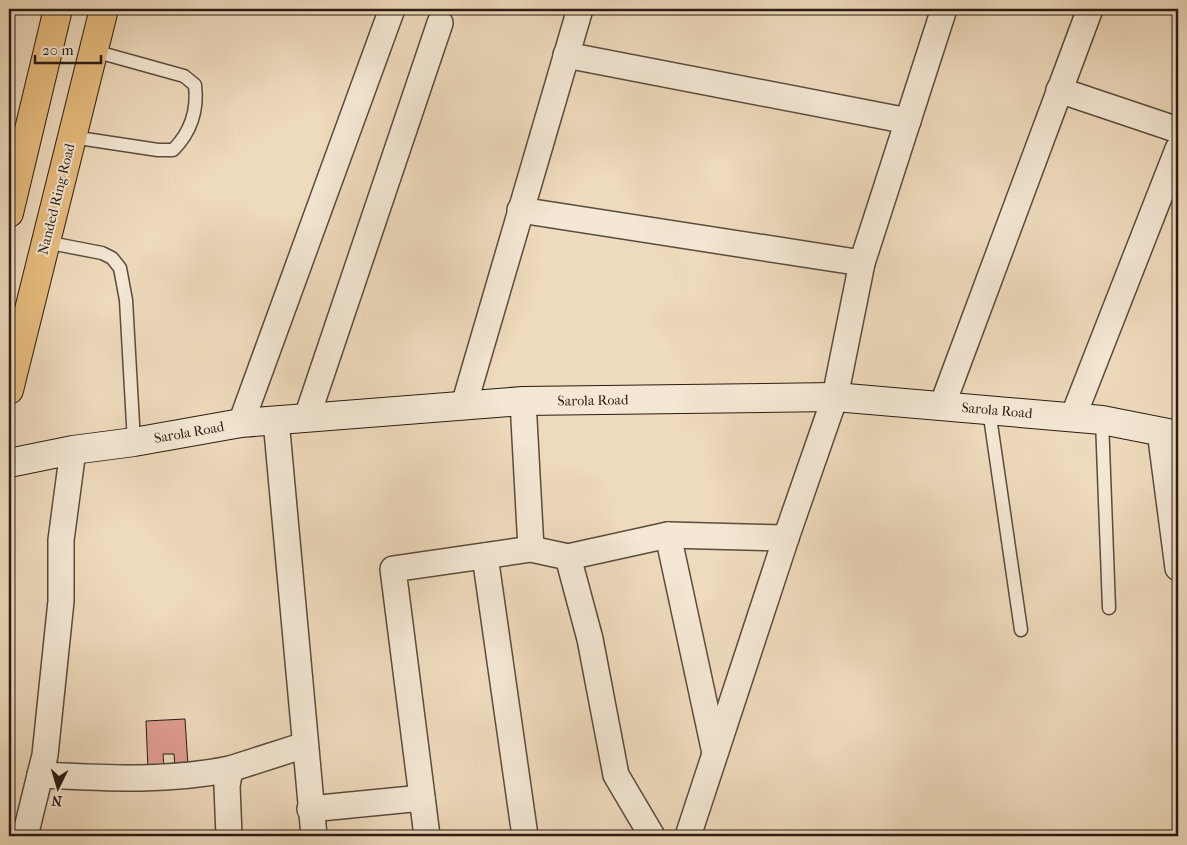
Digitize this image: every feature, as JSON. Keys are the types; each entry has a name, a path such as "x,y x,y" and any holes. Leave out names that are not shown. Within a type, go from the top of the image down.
{"highway":[{"path":"9,213 19,136 58,9"},
{"name":"Nanded Ring Road","path":"9,390 104,9"}],"main road":[{"name":"Sarola Road","path":"9,462 241,423 522,401 835,397 1102,420 1169,433"}],"street":[{"path":"241,423 392,9"},
{"path":"464,405 580,9"},
{"path":"688,836 786,538 835,397 862,263 944,9"},
{"path":"942,406 1090,9"},
{"path":"307,417 440,23"},
{"path":"566,56 908,121"},
{"path":"1060,90 1178,130"},
{"path":"1073,417 1178,149"},
{"path":"520,210 862,263"},
{"path":"522,401 530,549"},
{"path":"276,420 310,809 314,836"},
{"path":"1169,433 1178,568"},
{"path":"25,836 45,755 61,601 61,540 73,450"},
{"path":"427,836 393,569 530,549 568,557 668,535 786,538"},
{"path":"668,535 715,753"},
{"path":"484,556 524,836"},
{"path":"568,557 590,639 616,775 652,836"},
{"path":"40,775 141,780 208,773 230,769 305,745"},
{"path":"229,836 227,786 230,769"},
{"path":"310,809 422,798"}],"lane":[{"path":"72,137 158,150 173,150 186,138 197,100 195,84 184,76 94,51"},
{"path":"45,242 102,253 112,258 120,268 126,300 134,442"},
{"path":"988,410 1021,630"},
{"path":"1102,420 1109,608"}],"building":[{"path":"185,719 188,766 175,766 174,754 163,754 164,769 148,770 146,721"}]}
